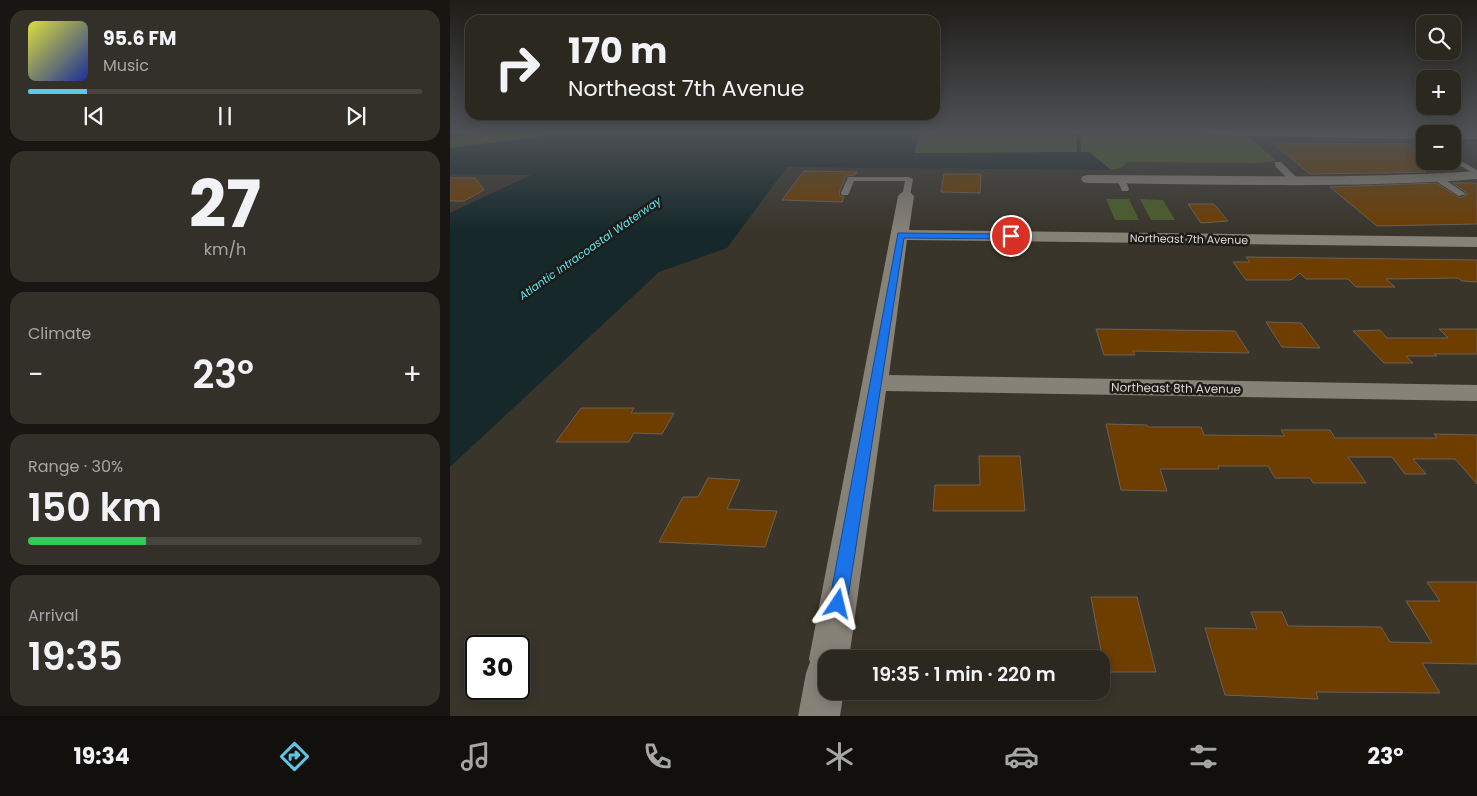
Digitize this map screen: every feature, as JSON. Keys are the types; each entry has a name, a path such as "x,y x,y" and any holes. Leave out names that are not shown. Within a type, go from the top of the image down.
{"street":[{"path":"1088,179 1123,184 1437,178 1477,174"},
{"path":"831,650 906,196"},
{"name":"Northeast 7th Avenue","path":"901,235 1477,242"},
{"name":"Northeast 8th Avenue","path":"876,383 1477,394"},
{"path":"819,716 822,700"}],"lane":[{"path":"1278,164 1294,180"},
{"path":"1462,164 1477,174"},
{"path":"1437,178 1462,194"},
{"path":"845,193 851,179 909,179 906,196"}],"green space":[{"path":"1104,164 1125,164 1122,167 1111,170"},
{"path":"1106,199 1129,199 1139,220 1115,220"},
{"path":"1140,199 1163,200 1175,220 1151,220"}],"water":[{"name":"Atlantic Intracoastal Waterway","path":"450,164 1104,164 1111,170 787,167 727,248 659,272 450,467 450,213 531,175 450,174"}],"building":[{"path":"1299,164 1416,164 1416,170 1425,170 1425,172 1310,174"},
{"path":"804,171 857,172 855,175 846,176 839,192 840,196 844,197 842,202 782,200"},
{"path":"944,174 981,174 980,193 941,192"},
{"path":"450,178 475,178 484,190 464,201 450,201"},
{"path":"1436,183 1460,198 1468,194 1453,183 1477,183 1477,224 1377,226 1330,187"},
{"path":"1188,204 1214,204 1228,221 1201,223"},
{"path":"1246,257 1477,260 1477,282 1462,281 1458,278 1386,279 1395,287 1356,287 1348,279 1306,279 1300,273 1289,280 1246,280 1233,262 1250,262"},
{"path":"1266,322 1301,323 1320,348 1282,347"},
{"path":"1096,329 1235,331 1249,353 1133,351 1135,355 1104,355"},
{"path":"1439,329 1477,329 1477,354 1406,356 1413,363 1384,363 1353,331 1380,330 1387,338 1448,338"},
{"path":"581,408 634,408 631,413 674,413 662,434 634,433 629,442 556,442"},
{"path":"1106,424 1147,425 1148,427 1201,427 1204,435 1285,436 1281,430 1330,430 1335,438 1437,438 1434,434 1477,435 1477,484 1455,459 1413,459 1426,474 1405,474 1392,457 1348,457 1366,483 1313,483 1310,478 1275,478 1268,466 1218,466 1219,469 1160,469 1167,491 1121,490"},
{"path":"979,456 1020,456 1025,511 933,511 935,485 980,485"},
{"path":"708,478 740,480 727,509 777,511 765,547 659,542 683,497 698,497"},
{"path":"1427,582 1477,582 1477,664 1422,663 1440,693 1316,692 1318,699 1225,695 1205,628 1257,629 1251,612 1282,612 1288,626 1381,627 1390,642 1432,643 1406,601 1440,601"},
{"path":"1091,597 1137,597 1156,672 1110,672 1110,650 1101,650"}],"route":[{"path":"838,604 901,235 1011,236"}]}
